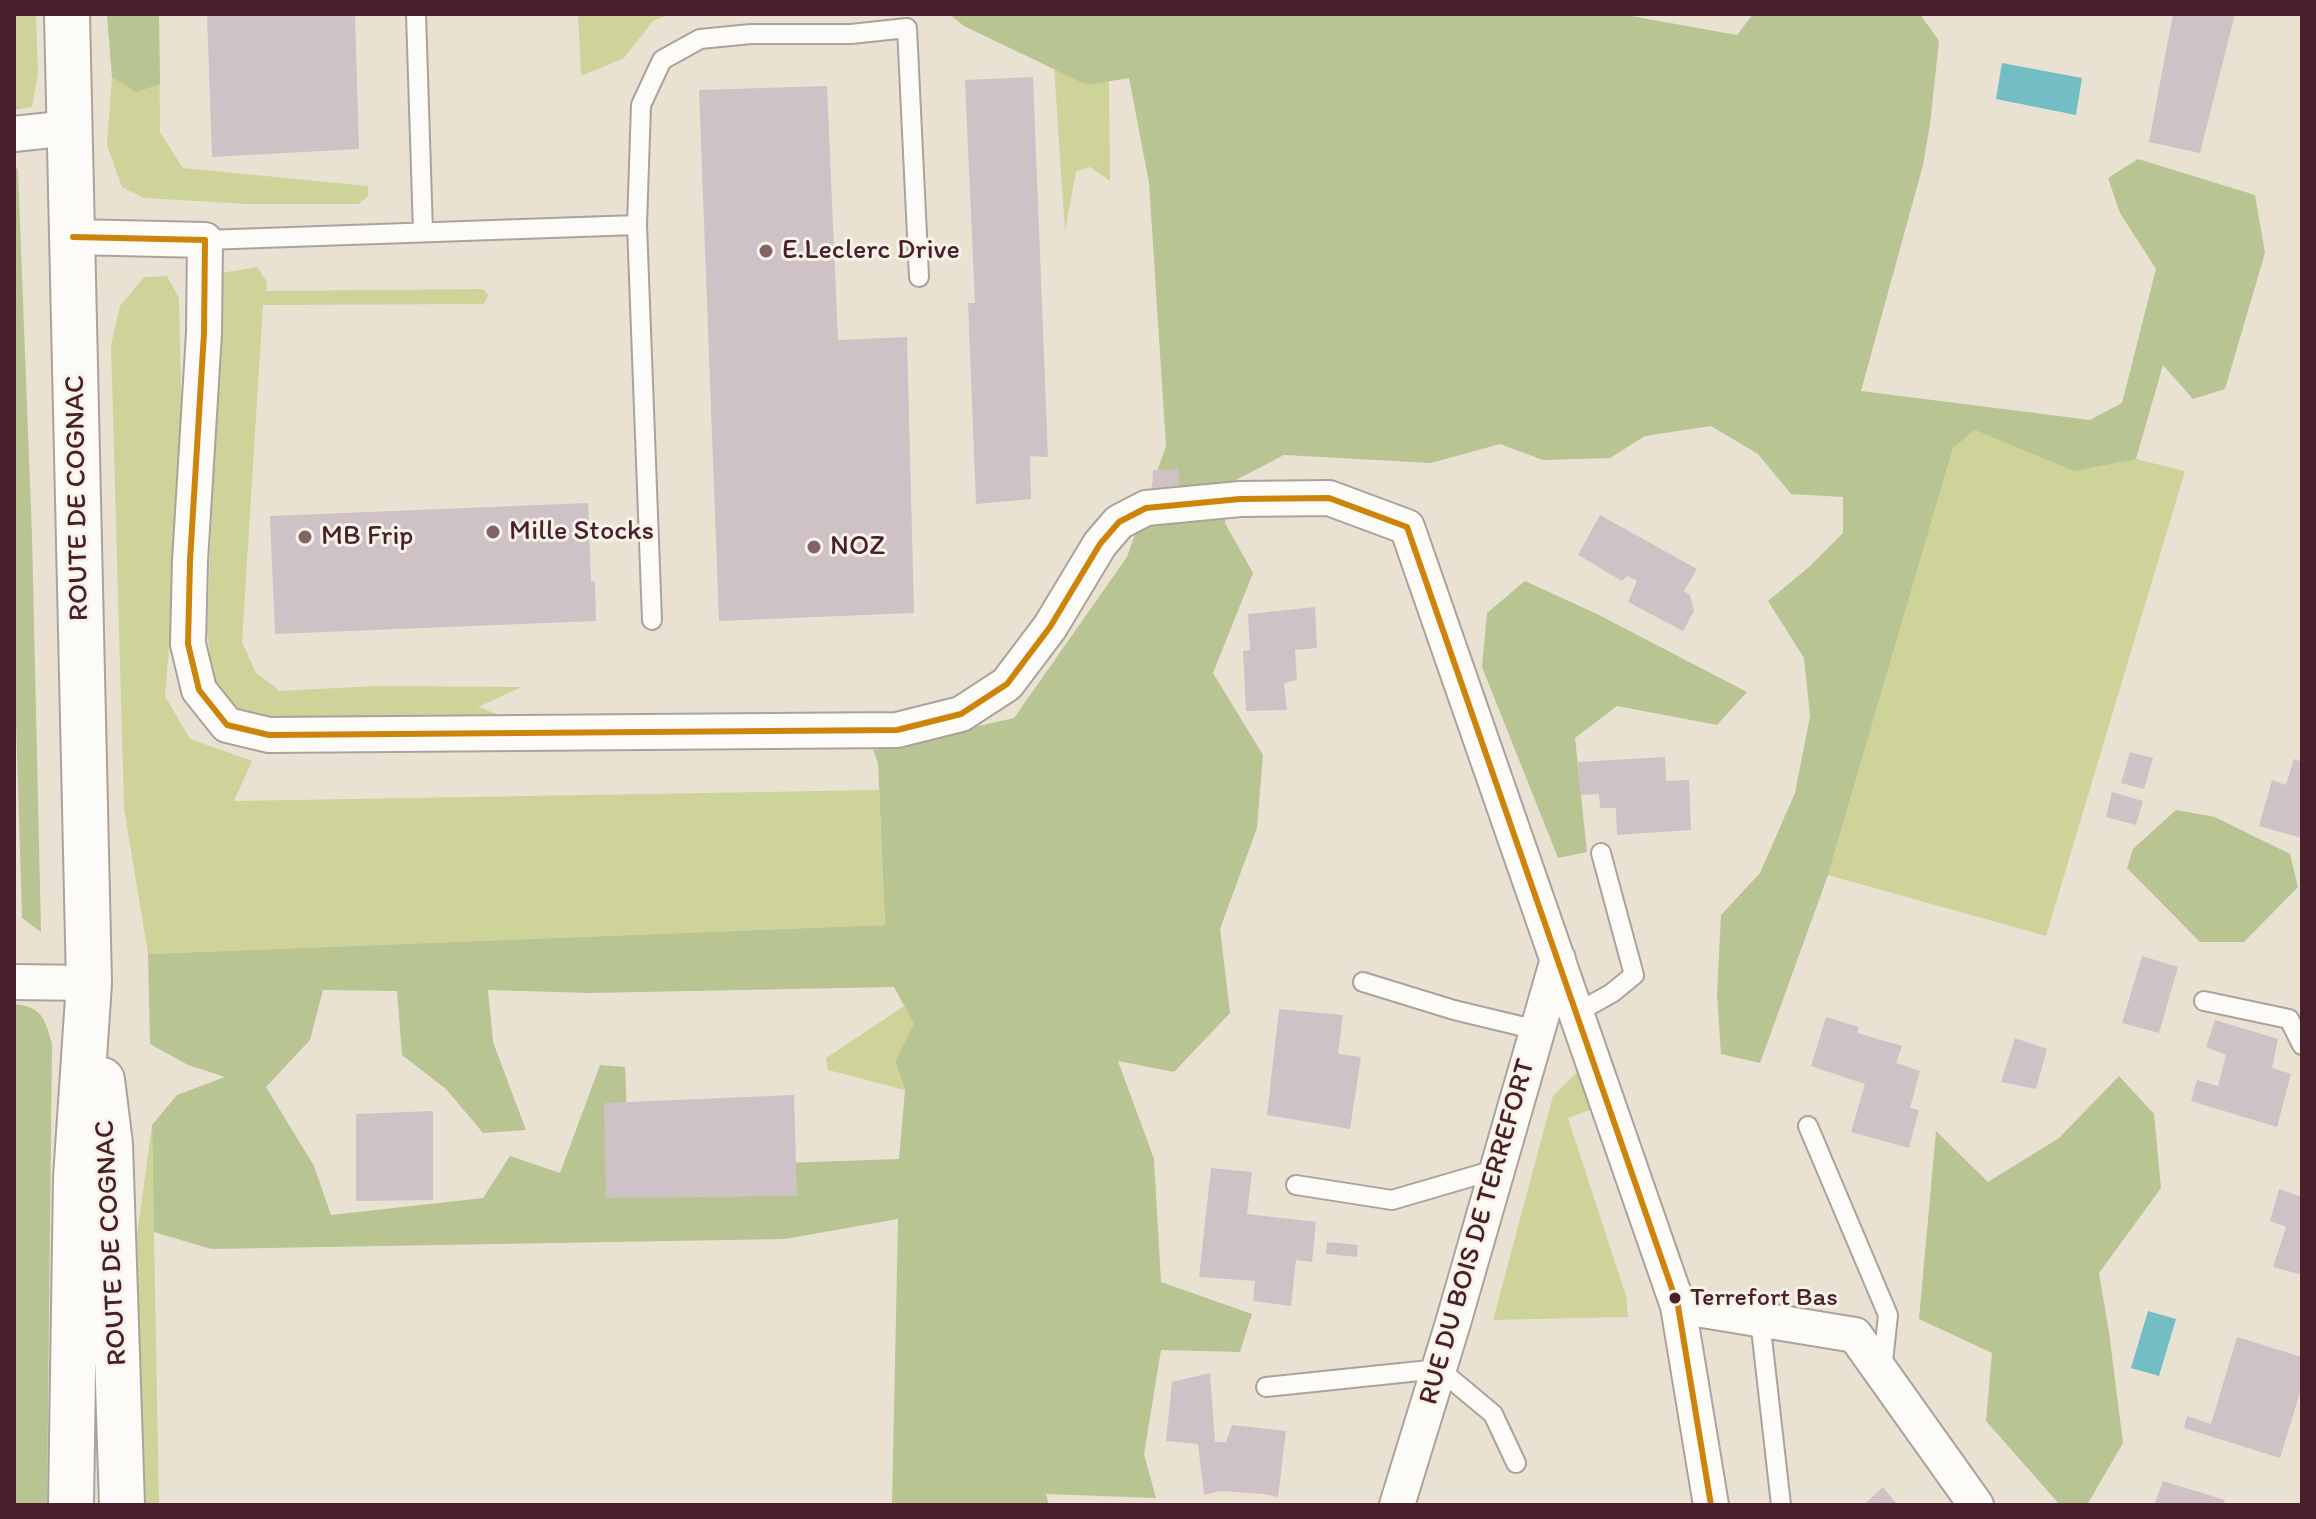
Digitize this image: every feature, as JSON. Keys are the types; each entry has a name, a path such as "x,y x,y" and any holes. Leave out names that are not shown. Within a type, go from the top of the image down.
{"main road":[{"name":"ROUTE DE COGNAC","path":"67,14 89,983 76,1178 71,1505"},
{"name":"ROUTE DE COGNAC","path":"89,983 110,1144 122,1505"}],"street":[{"path":"14,134 70,128"},
{"path":"73,237 205,240 204,333 188,644 199,690 227,725 269,735 897,730 961,714 1007,684 1050,627 1100,544 1119,522 1146,508 1240,499 1329,498 1407,527 1678,1306 1711,1505"},
{"name":"RUE DU BOIS DE TERREFORT","path":"1397,1505 1558,959"},
{"path":"14,982 89,983"},
{"path":"1678,1306 1855,1335 1976,1505"}],"lane":[{"path":"416,14 423,232"},
{"path":"652,620 637,225 641,105 662,60 700,39 751,34 851,34 907,28 919,277"},
{"path":"205,240 637,225"},
{"path":"1576,1013 1612,993 1634,975 1601,853"},
{"path":"1363,982 1454,1010 1537,1030"},
{"path":"2204,1001 2289,1019 2302,1045"},
{"path":"1808,1126 1888,1315 1882,1373"},
{"path":"1296,1185 1392,1200 1498,1169"},
{"path":"1760,1320 1781,1505"},
{"path":"1266,1387 1439,1369 1493,1414 1516,1463"}],"green space":[{"path":"14,14 36,14 38,74 32,107 14,110"},
{"path":"107,14 159,14 160,132 183,168 368,186 368,197 358,204 247,204 144,198 122,187 107,145 112,77"},
{"path":"107,14 159,14 160,84 136,92 112,77"},
{"path":"578,14 670,14 653,21 624,58 581,76"},
{"path":"949,14 1620,14 1737,35 1753,14 1920,14 1939,41 1930,124 1923,165 1861,391 2090,420 2122,403 2156,269 2120,213 2108,178 2138,159 2255,195 2265,253 2225,389 2193,399 2163,365 2136,459 2074,471 1975,430 1953,448 1828,875 1760,1063 1721,1054 1717,994 1721,915 1760,873 1795,793 1810,716 1804,658 1768,601 1843,533 1843,497 1791,494 1758,454 1711,426 1645,436 1610,458 1543,460 1500,444 1431,463 1284,455 1228,484 1225,523 1253,573 1213,673 1263,755 1257,828 1220,929 1230,1013 1174,1072 1118,1061 1154,1159 1161,1282 1252,1314 1240,1352 1161,1350 1144,1454 1156,1498 1046,1494 1049,1505 892,1505 898,1219 785,1239 211,1249 154,1232 152,1125 177,1095 225,1077 188,1065 150,1044 148,954 885,925 878,763 873,750 1014,718 1127,557 1166,446 1149,183 1129,78 1087,85 964,26","holes":["894,987 914,1024 895,1061 905,1090 899,1159 784,1163 628,1135 625,1067 600,1065 560,1173 510,1156 483,1198 331,1215 314,1166 266,1087 310,1040 323,990 397,991 402,1055 446,1089 483,1133 526,1130 493,1042 488,990 590,993"]},
{"path":"1054,67 1087,85 1109,81 1110,181 1090,167 1076,171 1065,232"},
{"path":"14,162 18,171 32,535 41,932 22,918 14,657"},
{"path":"257,267 267,282 266,291 483,289 488,295 484,304 263,305 242,642 256,673 280,691 375,686 522,687 478,707 505,717 271,728 235,711 213,678 207,630 221,273"},
{"path":"167,276 179,298 183,480 165,696 190,739 252,761 234,801 879,790 885,925 148,954 124,808 111,345 120,306 144,277"},
{"path":"1959,416 2185,471 2046,936 1828,875 1953,448"},
{"path":"1525,581 1597,614 1747,692 1717,725 1617,706 1575,738 1587,852 1558,858 1482,667 1487,613"},
{"path":"2176,810 2215,817 2290,854 2298,887 2244,942 2200,942 2127,868 2133,849"},
{"path":"14,1004 37,1011 52,1044 47,1505 14,1505"},
{"path":"904,1006 914,1024 895,1061 905,1090 828,1070 826,1058"},
{"path":"1577,1072 1595,1108 1568,1118 1626,1296 1628,1317 1493,1320 1553,1096"},
{"path":"2119,1076 2154,1114 2161,1188 2099,1273 2123,1443 2087,1505 2060,1505 1986,1421 1992,1353 1919,1319 1936,1131 1988,1182 2059,1138"},
{"path":"152,1125 159,1505 140,1505 134,1257"}],"water":[{"path":"2002,63 2082,78 2076,115 1996,99"},
{"path":"2148,1311 2176,1319 2159,1376 2131,1368"}],"building":[{"path":"207,14 355,14 359,149 212,157"},
{"path":"2173,14 2235,14 2200,153 2149,142"},
{"path":"1033,77 1048,457 1030,456 1031,499 976,504 968,303 975,303 965,80"},
{"path":"827,86 838,340 907,337 914,613 719,621 699,90"},
{"path":"1178,469 1180,492 1152,493 1153,470"},
{"path":"588,503 596,621 275,634 270,516"},
{"path":"1600,515 1697,569 1684,591 1690,595 1694,611 1683,631 1628,602 1637,581 1627,576 1622,581 1578,555"},
{"path":"1315,607 1317,648 1295,650 1297,680 1284,683 1287,710 1246,711 1243,651 1250,650 1248,614"},
{"path":"2130,752 2153,758 2144,789 2121,783"},
{"path":"1665,757 1666,781 1689,780 1691,830 1617,835 1616,808 1600,808 1599,794 1580,795 1578,762"},
{"path":"2294,759 2302,762 2302,838 2259,826 2272,780 2286,785"},
{"path":"2112,792 2143,801 2136,825 2106,817"},
{"path":"2142,956 2178,967 2159,1033 2122,1023"},
{"path":"1279,1009 1343,1015 1338,1054 1361,1057 1350,1129 1267,1115"},
{"path":"1826,1017 1859,1027 1857,1033 1902,1046 1896,1063 1920,1071 1910,1108 1919,1110 1909,1148 1851,1132 1865,1084 1811,1066"},
{"path":"2215,1020 2278,1039 2272,1068 2291,1074 2277,1127 2191,1101 2197,1080 2218,1086 2226,1055 2206,1047"},
{"path":"2015,1038 2047,1049 2036,1089 2001,1082"},
{"path":"794,1095 797,1196 606,1198 604,1103"},
{"path":"433,1111 433,1200 356,1201 356,1114"},
{"path":"1211,1168 1252,1172 1247,1214 1316,1222 1312,1262 1296,1260 1291,1306 1253,1301 1255,1281 1199,1277"},
{"path":"2279,1189 2302,1197 2302,1275 2273,1267 2286,1227 2270,1221"},
{"path":"1327,1242 1358,1245 1357,1257 1326,1254"},
{"path":"2237,1337 2302,1357 2302,1386 2280,1458 2184,1428 2187,1416 2211,1424"},
{"path":"1210,1373 1215,1442 1226,1442 1232,1425 1286,1431 1278,1497 1220,1491 1204,1495 1198,1444 1166,1441 1172,1382"},
{"path":"2163,1481 2225,1500 2223,1505 2154,1505"},
{"path":"1883,1487 1898,1505 1863,1505 1867,1502"}],"transit line":[{"path":"73,237 205,240 204,333 188,644 199,690 227,725 269,735 897,730 961,714 1007,684 1050,627 1100,544 1119,522 1146,508 1240,499 1329,498 1407,527 1678,1306 1711,1505"}],"place":[{"name":"E.Leclerc Drive","path":"766,251"},
{"name":"Mille Stocks","path":"493,532"},
{"name":"MB Frip","path":"305,537"},
{"name":"NOZ","path":"814,547"},
{"name":"Terrefort Bas","path":"1675,1298"}]}
